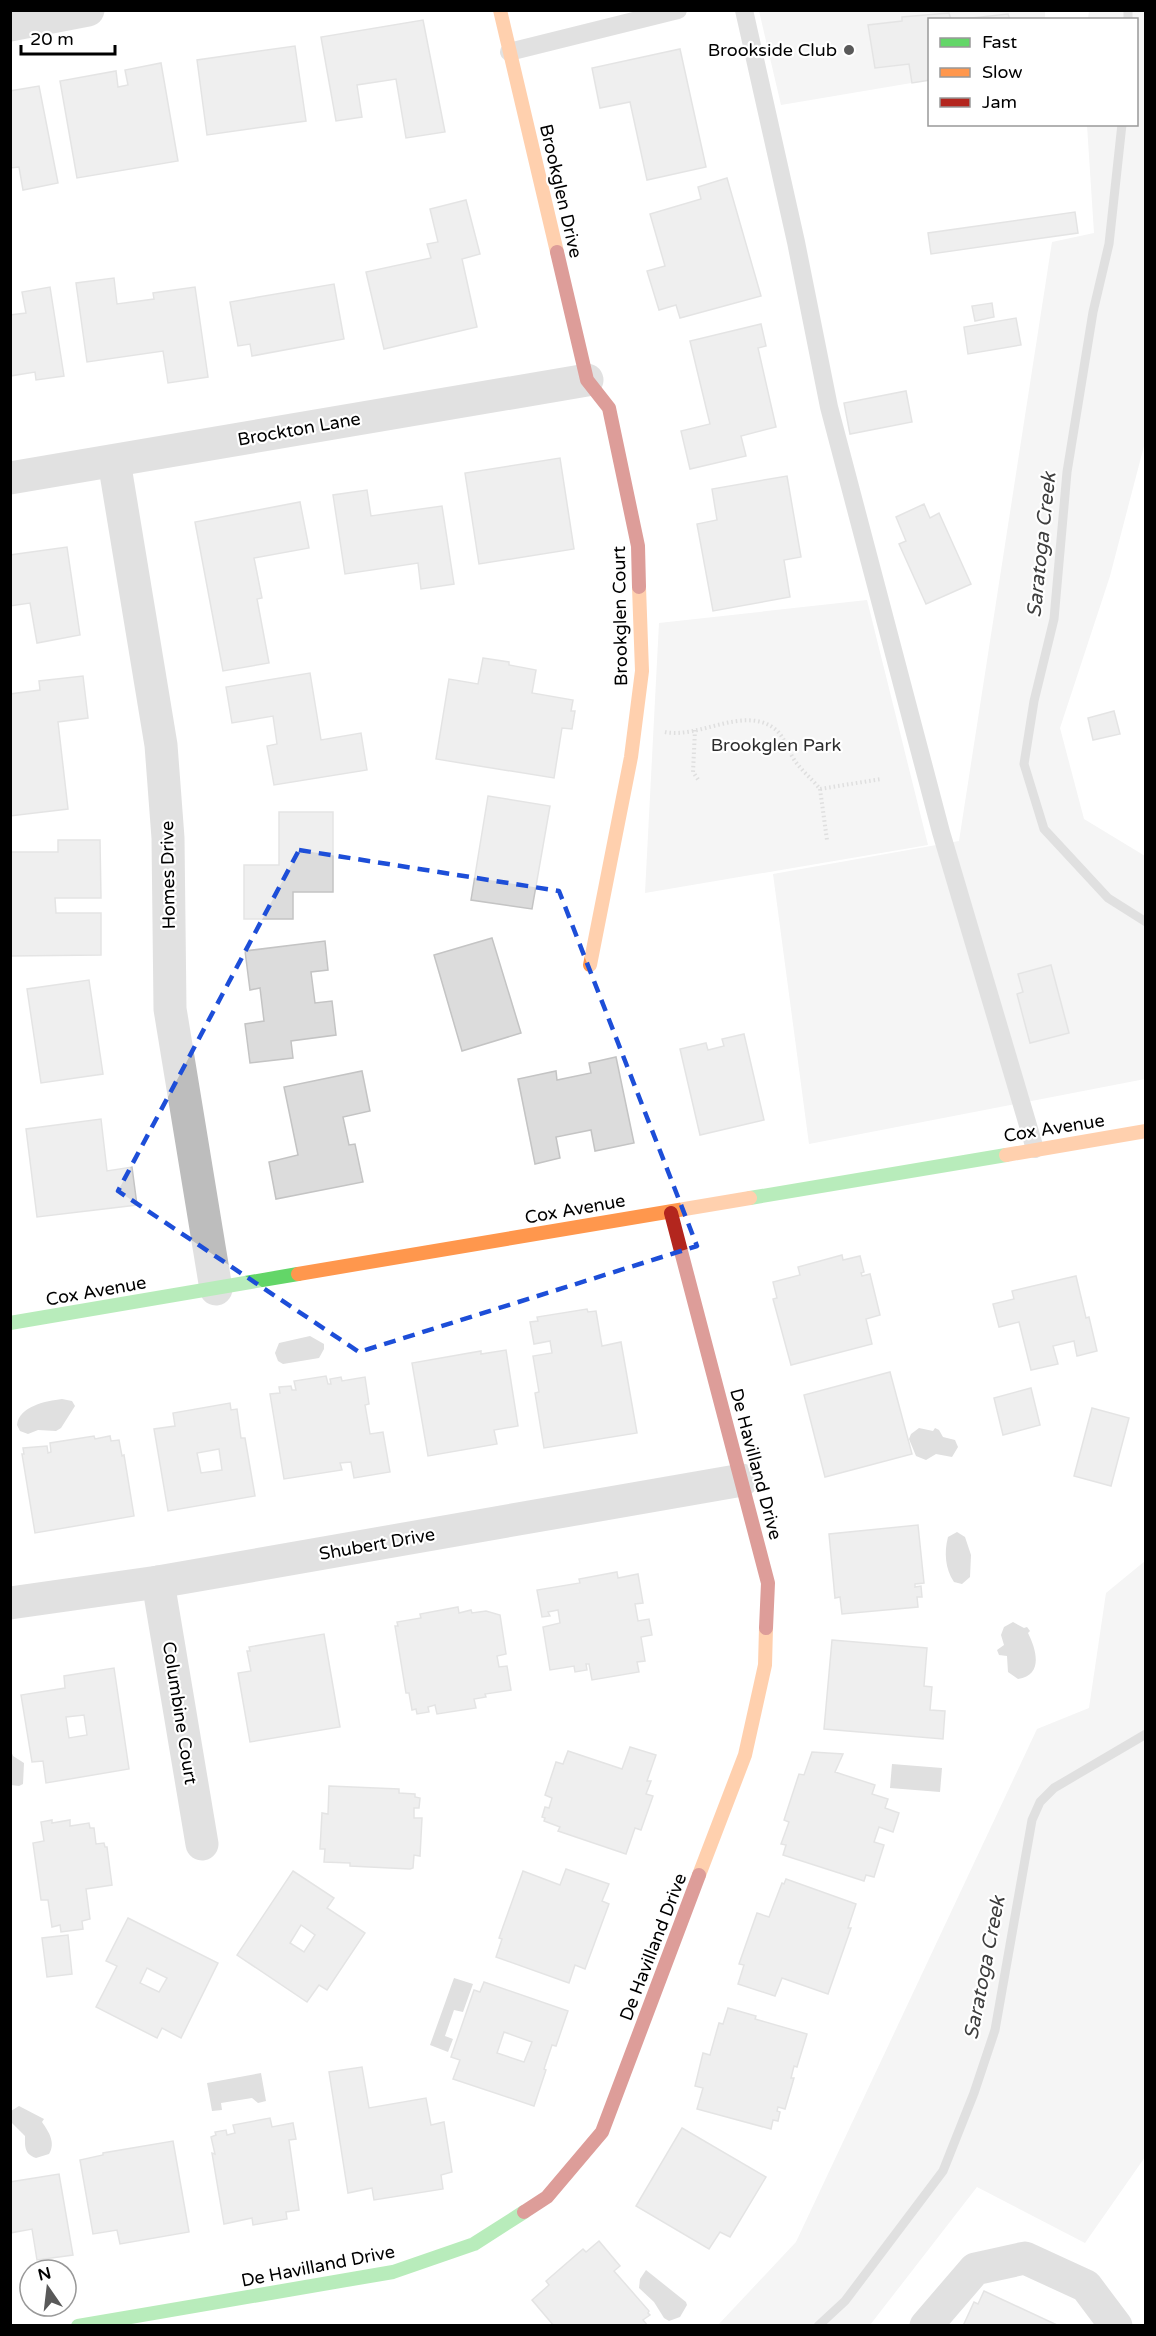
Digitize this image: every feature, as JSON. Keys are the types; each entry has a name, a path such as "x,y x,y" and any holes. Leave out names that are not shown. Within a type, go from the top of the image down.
{"street":[{"path":"10,25 88,10"},
{"name":"Brookglen Drive","path":"500,10 587,380"},
{"name":"Brockton Lane","path":"10,478 587,380"},
{"name":"Brookglen Court","path":"587,380 609,408 638,546 642,671 635,725 590,965"},
{"name":"Homes Drive","path":"114,461 161,745 168,838 170,1009 216,1289"},
{"name":"Cox Avenue","path":"10,1323 1146,1131"},
{"name":"De Havilland Drive","path":"98,2324 393,2272 474,2244 547,2197 602,2132 745,1755 765,1665 768,1582 671,1212"},
{"name":"Shubert Drive","path":"10,1603 159,1582 742,1480"},
{"name":"Columbine Court","path":"159,1582 202,1844"},
{"path":"926,2325 975,2269 1025,2258 1086,2286 1116,2325"}],"lane":[{"path":"509,52 678,10"},
{"path":"744,10 796,242 829,407 941,832 1035,1149"}],"path":[{"path":"635,725 670,732 695,730 741,721 762,723 775,729 801,770 820,789 827,840"},
{"path":"695,730 693,772 699,781"},
{"path":"820,789 881,779"}],"highlighted area":[{"path":"299,850 559,891 697,1246 359,1352 118,1191"}],"green space":[{"name":"Brookside Club","path":"1045,10 1045,18 928,18 928,80 781,105 759,11"},
{"path":"1089,11 1145,11 1145,442 1110,576 1060,728 1084,819 1145,856 1145,1079 809,1144 773,874 959,841 1052,242 1094,233 1087,126 1138,126 1138,18 1088,18"},
{"name":"Brookglen Park","path":"867,600 928,845 645,893 659,623"},
{"path":"1145,1561 1145,2157 1085,2243 977,2187 870,2325 718,2325 796,2242 1037,1729 1089,1708 1106,1593"}],"shaded area":[{"path":"310,1336 324,1344 319,1358 283,1364 278,1361 275,1353 279,1343"},
{"path":"62,1399 72,1401 75,1406 61,1428 56,1431 38,1430 28,1434 20,1431 17,1425 19,1419 28,1409 41,1403"},
{"path":"919,1428 933,1431 935,1428 943,1437 955,1440 958,1447 952,1457 936,1454 926,1460 916,1456 909,1439 911,1434"},
{"path":"957,1532 965,1537 971,1555 970,1577 962,1584 954,1582 946,1560 948,1537"},
{"path":"1013,1622 1024,1628 1027,1627 1030,1631 1028,1633 1034,1647 1036,1661 1031,1673 1018,1679 1008,1672 1007,1656 999,1655 997,1650 1004,1645 1001,1635 1004,1627"},
{"path":"11,1751 13,1756 24,1763 23,1784 19,1786 11,1785"},
{"path":"892,1764 942,1768 940,1792 890,1788"},
{"path":"454,1978 473,1984 463,2012 454,2010 445,2036 453,2039 448,2052 430,2045"},
{"path":"261,2073 266,2101 258,2103 252,2098 221,2103 222,2110 212,2111 207,2083"},
{"path":"19,2106 44,2119 42,2122 52,2142 49,2154 36,2158 27,2152 25,2136 11,2122 11,2111"},
{"path":"646,2270 686,2302 687,2305 680,2317 669,2321 664,2318 654,2302 639,2288 640,2279"}],"building":[{"path":"949,13 950,18 928,18 928,80 912,83 909,64 875,68 868,25 902,21 902,17"},
{"path":"1008,14 1009,18 972,18"},
{"path":"423,20 445,132 406,138 396,79 357,85 362,117 336,121 321,37"},
{"path":"295,46 306,121 207,135 197,60"},
{"path":"680,49 706,167 647,180 630,102 600,108 592,68"},
{"path":"161,63 178,161 77,178 60,81 116,71 118,87 128,85 125,70"},
{"path":"39,86 58,183 23,190 19,167 10,168 10,91"},
{"path":"727,178 761,296 680,318 676,305 659,310 647,271 665,266 650,214 701,199 698,187"},
{"path":"466,200 480,254 462,259 477,327 384,349 366,272 431,258 427,244 438,242 430,209"},
{"path":"1075,212 1078,233 931,254 928,233"},
{"path":"114,278 117,304 154,299 153,293 195,287 208,377 168,383 163,351 87,362 76,283"},
{"path":"334,284 344,339 252,356 250,344 238,346 230,302"},
{"path":"50,287 64,376 36,380 35,372 10,376 10,315 26,313 22,292"},
{"path":"992,303 994,317 975,321 972,306"},
{"path":"1016,318 1021,345 968,354 964,327"},
{"path":"761,324 766,346 758,348 776,427 741,436 746,456 690,469 681,431 710,424 690,341"},
{"path":"906,391 912,422 850,434 844,403"},
{"path":"560,458 574,549 479,564 465,473"},
{"path":"787,476 801,557 784,560 790,597 713,611 697,524 717,520 712,489"},
{"path":"367,490 371,516 442,506 454,584 421,589 418,563 345,574 333,495"},
{"path":"300,502 309,548 254,558 262,598 257,599 269,663 223,671 195,522"},
{"path":"924,504 930,518 939,513 971,584 926,604 899,544 906,541 896,517"},
{"path":"67,547 80,635 37,643 30,603 10,606 10,555"},
{"path":"483,658 509,662 509,665 536,670 532,693 573,700 571,711 575,711 572,729 562,728 554,778 436,759 449,679 478,684"},
{"path":"310,673 321,740 361,733 367,770 274,785 267,746 277,744 273,716 232,723 226,687"},
{"path":"83,676 88,718 58,722 68,809 10,816 10,694 40,690 39,681"},
{"path":"1114,711 1120,734 1093,740 1088,718"},
{"path":"488,796 550,806 532,909 471,900"},
{"path":"279,812 333,812 333,892 293,892 293,919 244,919 244,865 279,865"},
{"path":"58,840 100,840 101,898 55,898 56,913 101,913 101,955 10,956 10,852 58,852"},
{"path":"492,938 521,1033 462,1051 434,955"},
{"path":"325,941 328,970 311,972 315,1003 332,1001 336,1035 291,1041 293,1058 250,1063 245,1024 264,1021 260,988 250,990 245,951"},
{"path":"1051,965 1069,1033 1030,1043 1017,994 1023,992 1018,974"},
{"path":"89,980 103,1074 41,1083 27,989"},
{"path":"744,1034 764,1120 700,1135 680,1049 706,1043 708,1050 724,1046 722,1039"},
{"path":"616,1057 634,1143 595,1151 591,1130 556,1137 560,1158 535,1164 518,1079 556,1071 557,1080 591,1073 589,1063"},
{"path":"362,1071 370,1111 343,1117 349,1145 355,1144 363,1182 276,1199 269,1162 298,1155 284,1087"},
{"path":"101,1119 107,1171 132,1167 137,1205 37,1217 26,1129"},
{"path":"842,1255 843,1260 860,1256 864,1272 861,1273 862,1276 870,1274 880,1315 866,1319 872,1344 791,1365 773,1299 777,1298 773,1282 800,1275 798,1267"},
{"path":"1076,1276 1097,1351 1077,1356 1074,1341 1053,1346 1058,1364 1031,1370 1019,1322 999,1327 993,1304 1014,1299 1012,1291"},
{"path":"587,1309 588,1312 596,1311 602,1346 621,1342 637,1433 544,1448 535,1393 539,1392 533,1356 552,1353 550,1341 534,1344 530,1322 538,1321 537,1317"},
{"path":"506,1350 518,1426 494,1430 497,1444 428,1456 412,1363 481,1351 481,1354"},
{"path":"890,1372 912,1454 825,1477 804,1395"},
{"path":"326,1376 328,1384 331,1384 330,1379 341,1377 342,1381 365,1377 369,1404 365,1405 370,1434 383,1432 390,1472 354,1478 351,1462 340,1463 342,1470 284,1479 270,1394 280,1393 279,1387 291,1386 292,1390 296,1390 294,1381"},
{"path":"1031,1388 1040,1425 1003,1435 994,1398"},
{"path":"230,1403 231,1410 237,1409 241,1438 245,1438 255,1496 168,1511 154,1429 175,1426 173,1413","holes":["219,1449 222,1470 201,1473 197,1453"]},
{"path":"1092,1408 1129,1418 1111,1486 1074,1476"},
{"path":"94,1436 95,1439 110,1436 111,1441 119,1440 122,1456 124,1455 134,1516 35,1533 22,1454 24,1454 23,1448 47,1446 48,1453 51,1452 50,1443"},
{"path":"918,1525 924,1583 915,1584 915,1587 921,1586 922,1597 917,1597 918,1607 842,1614 840,1597 835,1598 829,1534"},
{"path":"617,1572 618,1578 638,1574 643,1603 635,1604 638,1621 649,1619 652,1635 641,1637 645,1661 637,1662 639,1672 592,1680 589,1664 586,1664 587,1670 575,1672 574,1666 550,1670 543,1627 560,1623 558,1610 548,1612 550,1616 542,1617 537,1590 580,1583 579,1579"},
{"path":"458,1607 459,1613 471,1610 472,1613 486,1611 500,1615 506,1654 497,1656 499,1667 507,1666 511,1690 485,1694 486,1697 474,1699 476,1708 437,1714 435,1705 428,1707 429,1712 417,1714 416,1709 412,1710 409,1693 406,1693 395,1626 398,1626 397,1622 421,1618 420,1614"},
{"path":"324,1634 340,1727 250,1742 238,1673 251,1671 247,1651 250,1651 249,1647"},
{"path":"832,1640 927,1648 924,1686 932,1687 930,1710 945,1711 943,1739 824,1729"},
{"path":"114,1668 129,1769 46,1783 43,1761 32,1762 21,1695 65,1688 64,1676","holes":["84,1715 87,1735 69,1738 66,1717"]},
{"path":"630,1747 656,1755 647,1781 651,1781 646,1794 653,1796 641,1830 635,1828 626,1854 558,1831 560,1827 544,1821 545,1818 542,1817 545,1807 549,1808 552,1798 545,1795 556,1762 563,1764 568,1751 622,1769"},
{"path":"812,1752 843,1754 835,1772 875,1785 872,1794 888,1799 885,1808 899,1813 893,1832 879,1827 874,1842 884,1845 874,1877 866,1875 864,1881 783,1855 786,1845 781,1844 789,1822 784,1820 799,1774 804,1775"},
{"path":"329,1786 399,1789 399,1793 415,1794 415,1797 420,1798 419,1808 414,1808 414,1818 422,1818 420,1856 414,1855 413,1868 350,1866 350,1863 324,1862 325,1849 320,1849 322,1813 328,1814"},
{"path":"52,1820 52,1823 70,1820 70,1826 89,1823 90,1828 94,1828 96,1844 104,1843 107,1847 112,1885 86,1889 90,1919 82,1921 83,1929 61,1932 60,1925 52,1927 48,1900 41,1900 33,1843 44,1841 41,1822"},
{"path":"566,1869 609,1884 602,1901 609,1904 585,1969 575,1965 569,1983 496,1957 502,1939 499,1938 523,1871 560,1885"},
{"path":"293,1871 334,1898 327,1908 365,1933 327,1990 319,1985 307,2002 237,1955","holes":["301,1925 315,1935 304,1952 290,1943"]},
{"path":"786,1879 856,1904 848,1928 851,1928 828,1994 782,1978 775,1996 738,1984 744,1965 739,1964 757,1913 769,1917 782,1883 784,1884"},
{"path":"128,1918 218,1963 181,2038 162,2028 157,2038 96,2007 117,1966 106,1961","holes":["147,1968 167,1978 159,1992 140,1983"]},
{"path":"68,1935 72,1974 47,1977 42,1938"},
{"path":"484,1982 568,2011 556,2046 552,2045 534,2106 453,2079 460,2060 451,2057 474,1990 480,1992","holes":["504,2032 532,2042 524,2062 497,2053"]},
{"path":"728,2008 756,2016 755,2019 807,2034 797,2067 794,2066 791,2078 794,2078 785,2109 778,2107 777,2111 780,2112 778,2121 773,2120 771,2129 697,2109 703,2088 695,2086 703,2053 710,2055 719,2023 723,2024"},
{"path":"362,2067 369,2108 426,2098 431,2125 444,2122 452,2172 441,2175 443,2189 374,2200 372,2188 348,2193 329,2072"},
{"path":"270,2118 272,2127 293,2123 296,2139 289,2140 299,2210 286,2212 287,2219 253,2225 252,2218 224,2224 211,2137 216,2135 215,2132 226,2130 227,2135 235,2133 233,2125"},
{"path":"682,2128 766,2177 730,2237 720,2232 709,2249 636,2206"},
{"path":"173,2141 189,2232 120,2244 117,2230 93,2234 80,2160 103,2155 103,2153"},
{"path":"59,2174 73,2255 37,2258 32,2229 10,2233 10,2182"},
{"path":"599,2241 620,2266 614,2271 649,2311 650,2315 643,2320 648,2326 554,2326 532,2300 549,2285 546,2281 583,2249 586,2252"},
{"path":"984,2291 1057,2325 963,2326 974,2302 978,2304"}],"waterway":[{"name":"Saratoga Creek","path":"1128,10 1128,18"},
{"name":"Saratoga Creek","path":"1122,126 1109,244 1093,312 1067,472 1054,619 1034,701 1024,764 1044,829 1108,898 1146,922"},
{"name":"Saratoga Creek","path":"818,2326 845,2301 943,2171 974,2093 995,2030 1032,1820 1040,1802 1054,1788 1146,1734"}],"traffic: fast":[{"path":"750,1198 1006,1155"},
{"path":"10,1323 298,1274"},
{"path":"78,2326 393,2272 474,2244 524,2212"}],"traffic: slow":[{"path":"500,10 557,252"},
{"path":"590,965 631,757 642,671 639,587"},
{"path":"1006,1155 1146,1131"},
{"path":"298,1274 750,1198"},
{"path":"699,1875 745,1755 765,1665 766,1628"}],"traffic: jam":[{"path":"557,252 587,380 609,408 638,546 639,587"},
{"path":"671,1213 768,1583 766,1628"},
{"path":"524,2212 547,2197 602,2132 699,1875"}],"place":[{"name":"Brookside Club","path":"849,50"}]}
